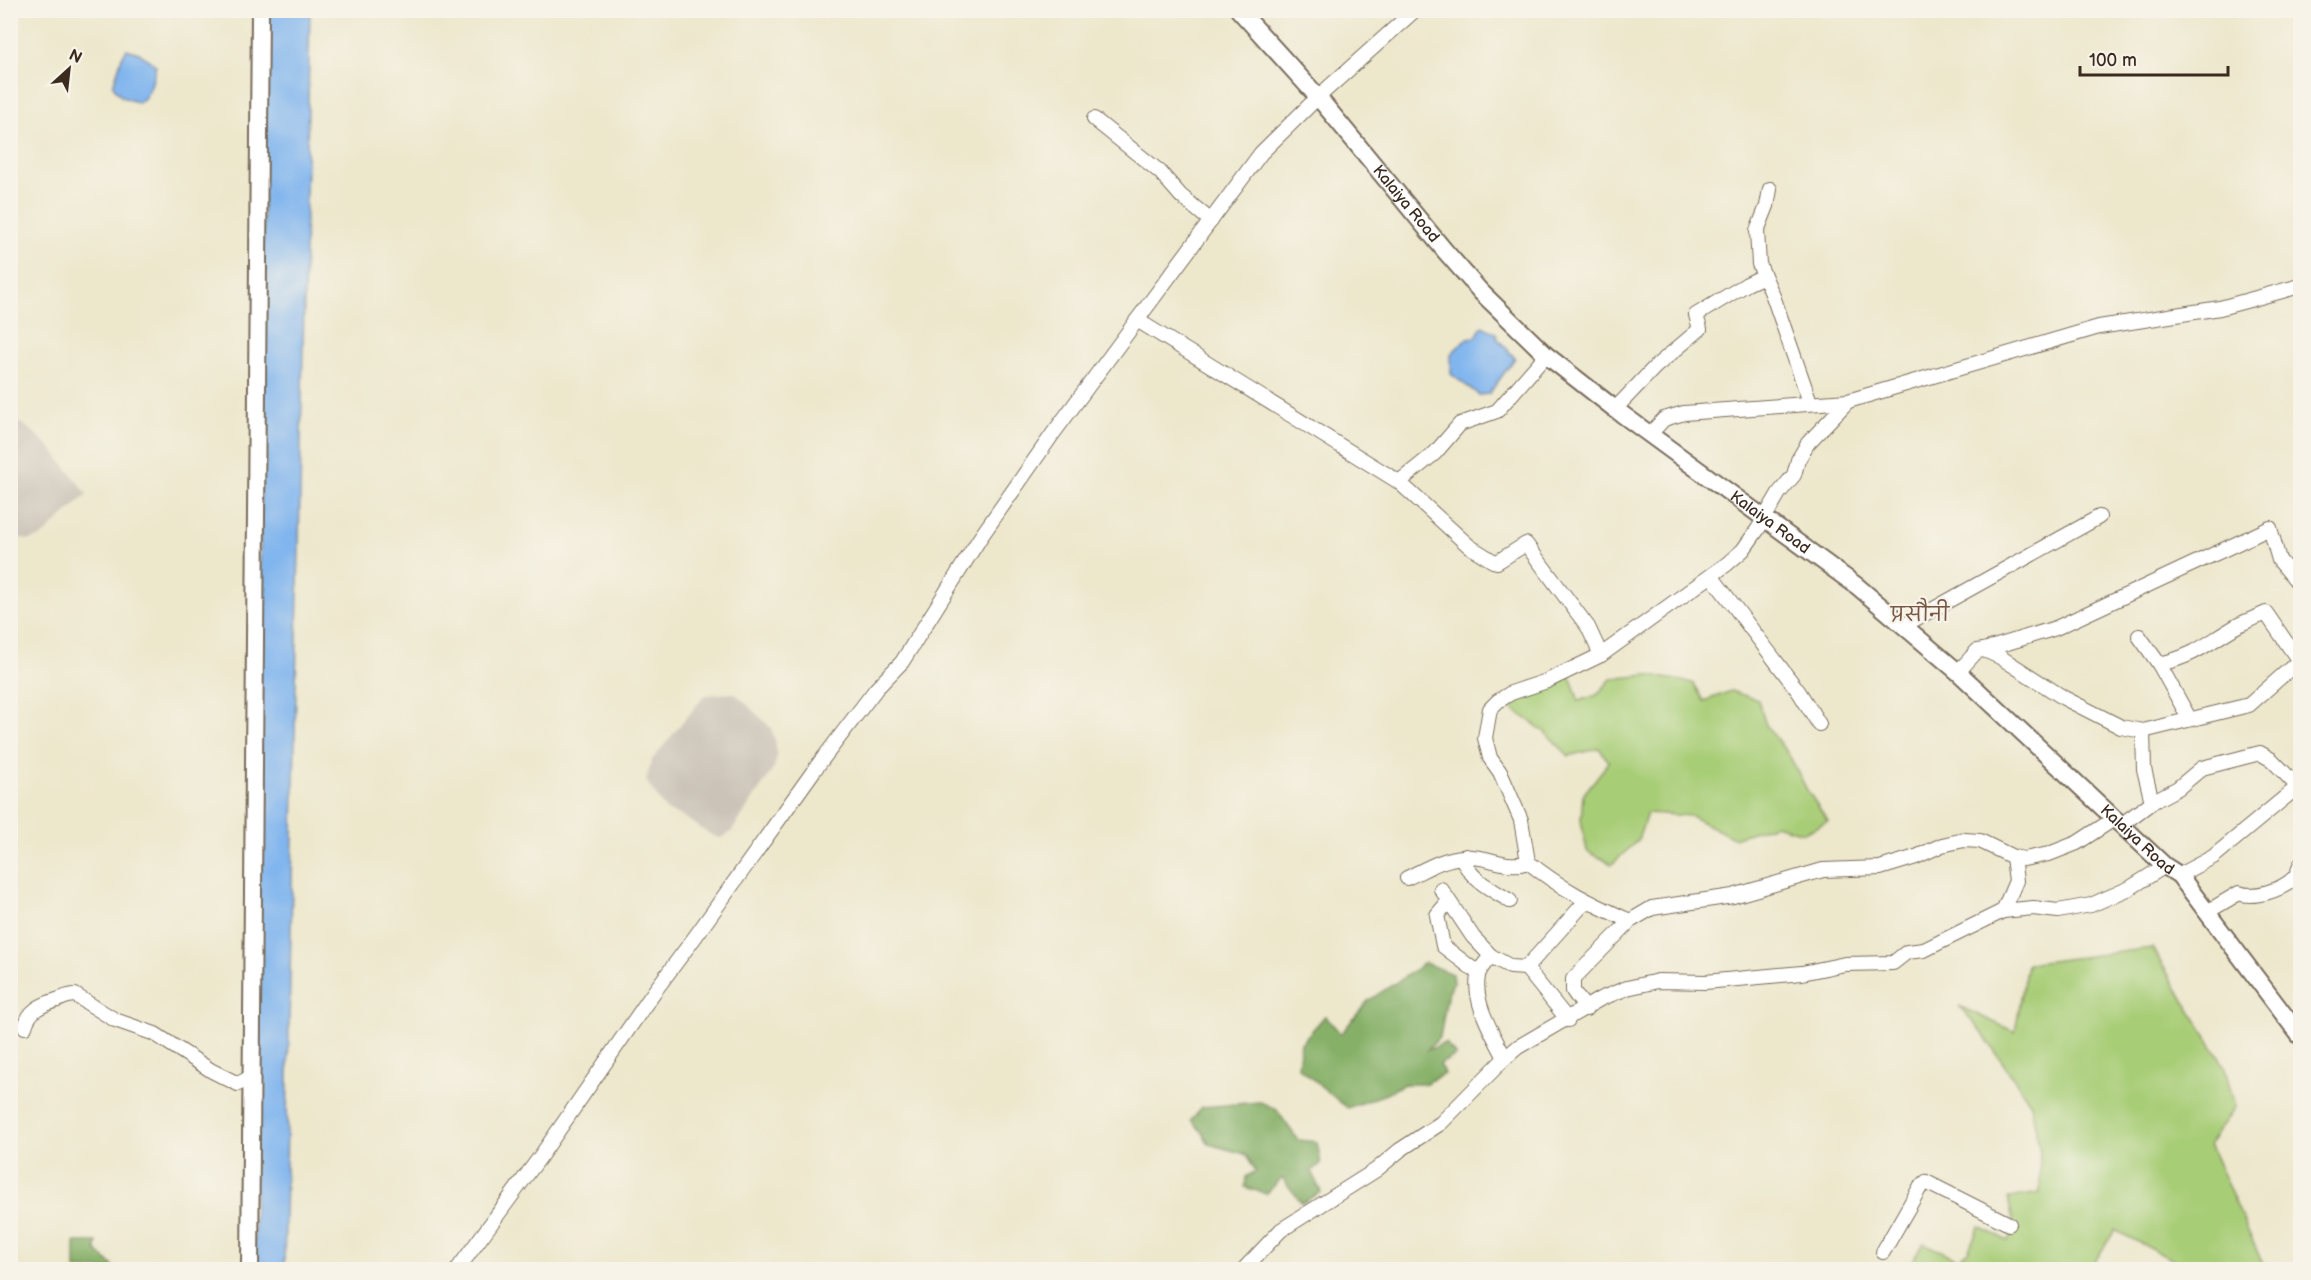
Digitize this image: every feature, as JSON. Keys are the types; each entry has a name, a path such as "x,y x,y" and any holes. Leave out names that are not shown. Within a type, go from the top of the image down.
{"main road":[{"path":"250,1269 260,10"},
{"name":"Kalaiya Road","path":"1239,10 1318,97 1445,251 1482,292 1546,355 1615,409 1857,586 1958,672 2172,871 2207,912 2301,1036"}],"street":[{"path":"457,1269 540,1157 654,992 815,769 876,689 902,662 980,538 1165,279 1261,153 1318,97 1415,10"},
{"path":"1094,119 1160,172 1181,196 1211,221"},
{"path":"1770,189 1767,206 1757,231 1759,264 1773,296 1810,402"},
{"path":"1615,409 1656,367 1701,329 1696,315 1764,276"},
{"path":"1650,434 1664,419 1684,413 1848,401 2099,327 2220,308 2301,286"},
{"path":"1137,320 1363,457 1399,482 1469,546 1493,561 1497,562 1526,544 1588,627 1601,655"},
{"path":"1399,482 1435,453 1460,424 1497,411 1546,355"},
{"path":"1630,921 1586,902 1554,883 1528,862 1521,820 1500,772 1490,758 1485,738 1490,709 1511,693 1546,681 1601,655 1712,577 1743,550 1779,493 1794,475 1798,460 1808,443 1848,401"},
{"path":"1903,626 2099,517"},
{"path":"1958,672 1977,651 2056,628 2270,528 2279,560 2301,585"},
{"path":"1712,577 1799,692 1819,724"},
{"path":"1984,650 2001,657 2064,698 2121,727 2143,731 2249,705 2300,660 2266,613 2237,626 2182,659 2159,664"},
{"path":"2139,636 2149,647 2189,718"},
{"path":"2143,731 2144,769 2152,801"},
{"path":"1243,1269 1281,1230 1376,1170 1400,1150 1441,1124 1504,1058 1518,1047 1568,1020 1586,1009 1600,999 1627,988 1658,981 1705,982 1802,973 1845,964 1893,963 1907,952 1924,950 2003,911 2033,908 2058,911 2091,905 2172,871 2213,857 2300,787 2272,760 2260,753 2202,768 2178,788 2118,822 2077,843 2049,854 2024,859 2013,858 1980,842 1964,840 1942,845 1916,857 1880,868 1823,870 1733,896 1652,908 1630,921 1573,979 1573,991 1586,1009"},
{"path":"1407,878 1444,860 1466,856 1489,859 1511,866 1528,862"},
{"path":"1466,856 1463,860 1467,869 1487,887 1510,901"},
{"path":"2003,911 2016,881 2013,858"},
{"path":"2207,912 2239,893 2260,894 2279,888 2295,878 2301,865"},
{"path":"1441,889 1473,937 1491,956 1511,967 1526,968 1568,1020"},
{"path":"1448,902 1437,915 1443,946 1478,974"},
{"path":"1526,968 1586,902"},
{"path":"1491,956 1478,974 1478,987 1484,1014 1504,1058"},
{"path":"25,1027 27,1018 44,1004 75,995 115,1020 155,1034 223,1078 238,1084 251,1077"},
{"path":"1883,1252 1919,1189 1926,1182 2009,1224"}],"shaded area":[{"path":"10,417 32,431 49,446 87,494 41,537 29,540 11,536"},
{"path":"735,693 771,728 777,756 774,768 731,832 721,838 713,836 682,816 666,810 646,781 652,760 705,695"}],"green space":[{"path":"1647,675 1693,683 1704,701 1731,691 1758,700 1766,725 1790,757 1807,790 1828,821 1804,833 1775,825 1733,838 1691,816 1647,813 1638,840 1612,864 1587,851 1581,820 1583,795 1609,762 1599,748 1569,756 1545,732 1510,707 1531,692 1570,676 1579,701 1597,695 1611,679"},
{"path":"2152,948 2224,1065 2235,1107 2209,1144 2265,1269 2190,1269 2115,1230 2090,1269 1906,1270 1924,1243 1958,1259 1968,1251 1979,1227 2008,1241 2015,1230 2008,1198 2040,1193 2040,1152 2031,1104 1981,1031 1959,1006 2015,1032 2027,964"},
{"path":"1425,963 1452,974 1453,983 1447,997 1440,1037 1426,1051 1445,1043 1456,1055 1440,1064 1444,1074 1424,1084 1404,1084 1386,1094 1347,1108 1298,1067 1301,1043 1325,1016 1341,1034 1368,1001"},
{"path":"1260,1102 1276,1109 1298,1140 1317,1142 1321,1164 1311,1171 1321,1192 1302,1203 1282,1178 1266,1194 1245,1187 1246,1177 1256,1171 1245,1154 1209,1144 1191,1120 1202,1107"},
{"path":"75,1242 97,1242 96,1250 114,1269 75,1269"}],"water":[{"path":"310,10 284,1269 254,1270 265,11"},
{"path":"127,49 139,53 156,65 149,91 139,103 122,97 113,86 122,57"},
{"path":"1482,326 1496,333 1498,339 1515,358 1489,394 1479,395 1451,374 1451,354 1465,340 1476,337"}],"district":[{"name":"प्रसौनी","path":"1920,615"}]}
